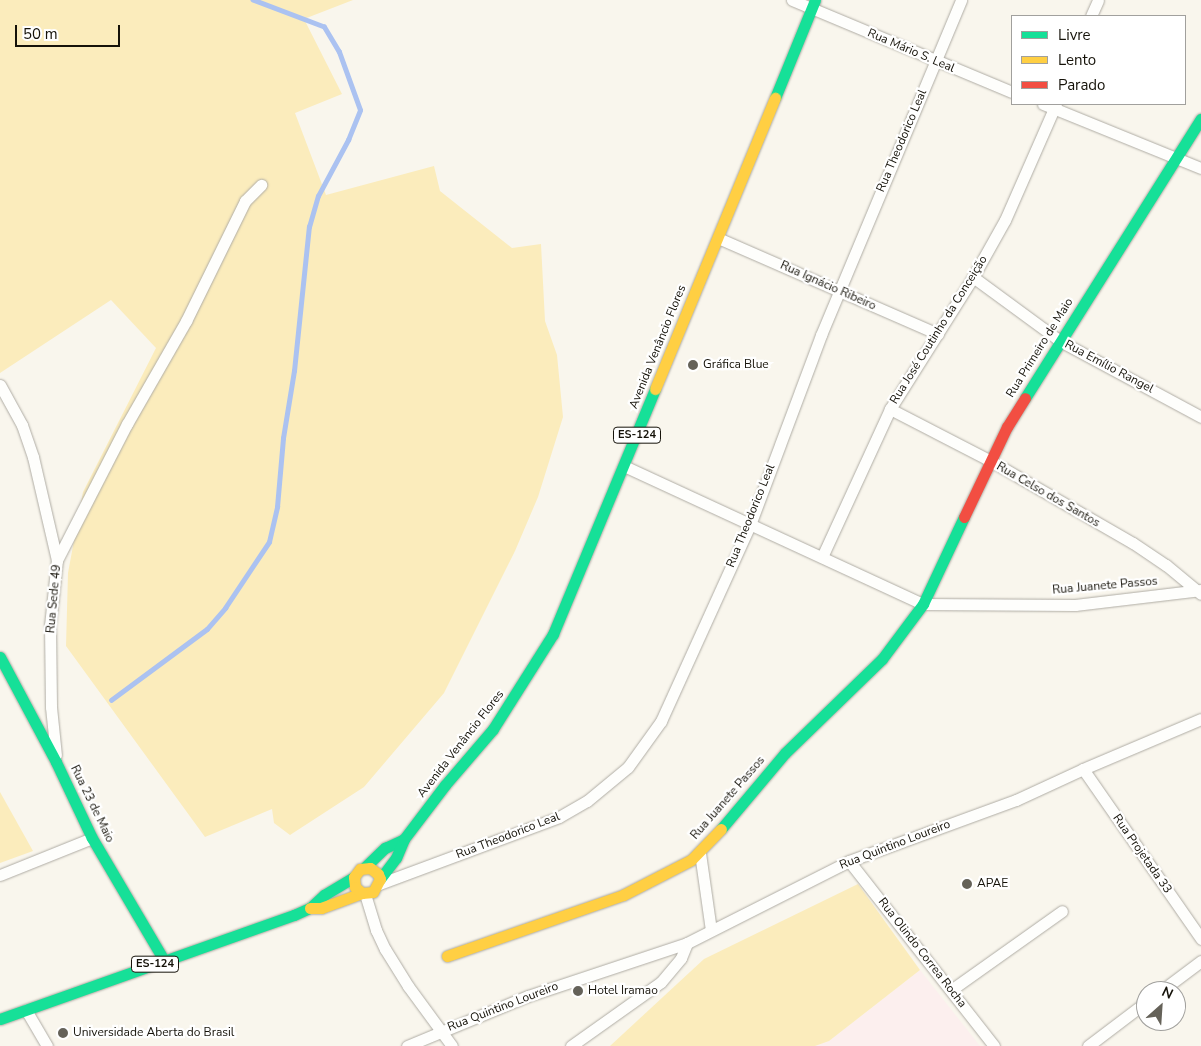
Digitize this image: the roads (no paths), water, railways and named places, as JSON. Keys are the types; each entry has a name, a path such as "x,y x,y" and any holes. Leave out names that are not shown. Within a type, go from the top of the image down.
{"main road":[{"name":"Avenida Venâncio Flores","path":"379,882 396,858 404,839 445,785 494,729 540,658 571,595 813,4"},
{"name":"Rua Primeiro de Maio","path":"923,604 961,527 989,460 1007,427 1201,119"},
{"name":"Rua Juanete Passos","path":"447,956 623,895 691,860 700,853 785,754 882,659 923,604"},
{"name":"Rua 23 de Maio","path":"0,657 56,762 92,838 164,960"},
{"name":"Avenida Venâncio Flores","path":"365,867 385,848 404,839"},
{"path":"365,867 375,870 379,882"},
{"name":"ES-124","path":"310,908 334,888 354,877 360,869 365,867"},
{"path":"354,877 355,887 364,894"},
{"name":"ES-124","path":"0,1019 164,960 255,931 310,908 330,906 373,892 379,882"}],"street":[{"name":"Rua Mário S. Leal","path":"792,0 813,4 935,61 1011,92"},
{"name":"Rua Theodorico Leal","path":"379,882 559,817 587,801 628,768 661,721 750,525 840,291 961,0"},
{"path":"1091,15 1098,0"},
{"path":"1055,106 1201,168"},
{"name":"Rua José Coutinho da Conceição","path":"822,557 890,409 938,334 1005,220 1055,106"},
{"path":"58,560 127,424 186,321 245,201 262,185"},
{"name":"Rua Ignácio Ribeiro","path":"718,238 938,334"},
{"name":"Rua Emílio Rangel","path":"973,276 1060,341 1201,417"},
{"name":"Rua Sede 49","path":"0,385 22,425 33,457 58,560 50,625 51,708 56,762"},
{"name":"Rua Celso dos Santos","path":"890,409 989,460 1133,543 1166,565 1200,592"},
{"name":"Rua Juanete Passos","path":"624,466 923,604 1075,605 1200,592"},
{"name":"Rua Quintino Loureiro","path":"407,1046 569,982 687,943 849,861 1016,800 1083,769 1201,719"},
{"name":"Rua Projetada 33","path":"1083,769 1201,939"},
{"path":"0,874 92,838"},
{"path":"700,853 711,930"},
{"name":"Rua Olindo Correa Rocha","path":"849,861 994,1046"},
{"path":"364,894 385,949 408,986 452,1046"},
{"path":"951,990 1062,911"},
{"path":"571,1046 661,982 681,958 687,943"},
{"path":"1174,981 1201,961"},
{"path":"26,1010 47,1046"},
{"path":"1088,1046 1136,1010"}],"waterway":[{"path":"111,700 207,629 225,608 269,542 277,507 283,438 294,371 309,227 318,196 348,140 360,110 339,52 324,27 253,0"}],"place":[{"name":"Gráfica Blue","path":"693,365"},
{"name":"APAE","path":"967,884"},
{"name":"Hotel Iramao","path":"578,991"},
{"name":"Universidade Aberta do Brasil","path":"63,1033"}]}
